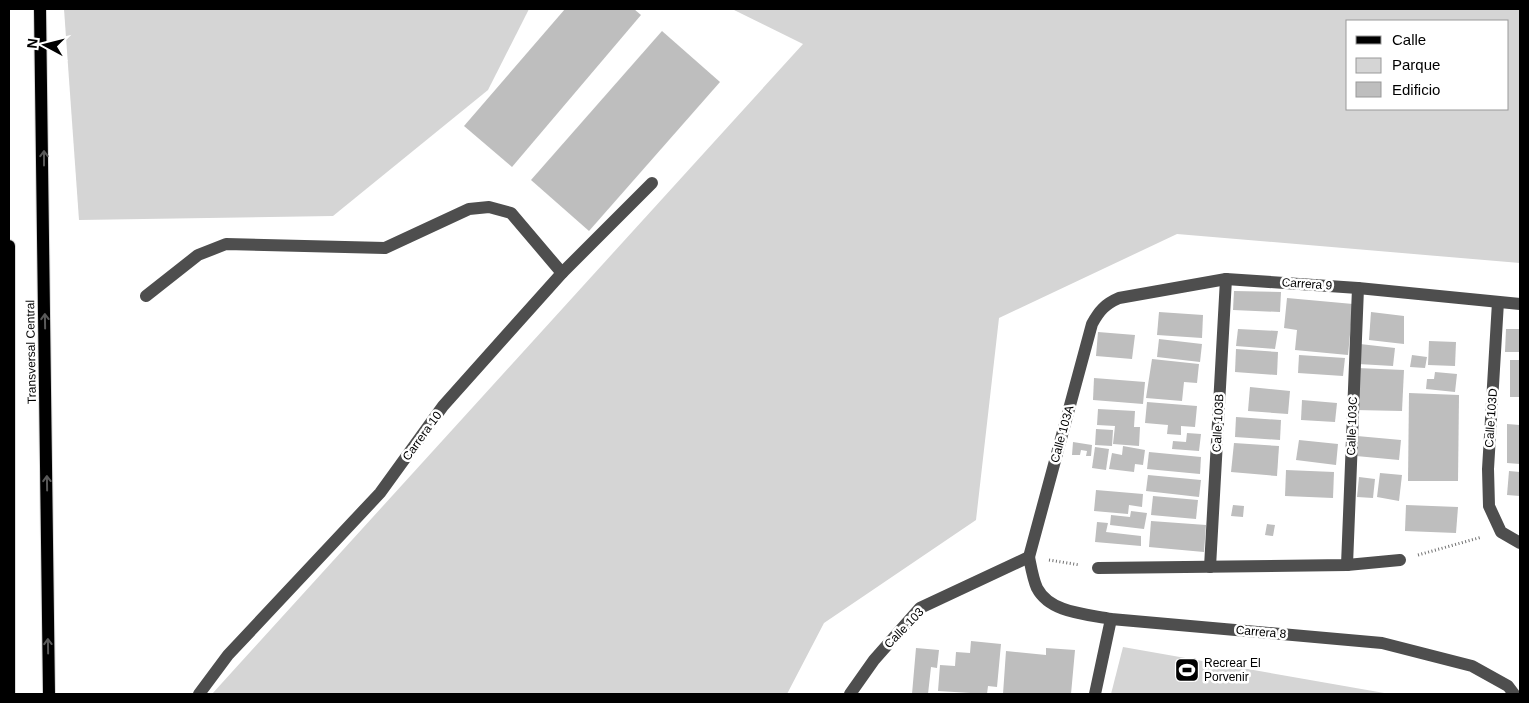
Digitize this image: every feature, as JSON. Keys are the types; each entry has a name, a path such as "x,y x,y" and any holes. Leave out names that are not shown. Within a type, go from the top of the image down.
{"main road":[{"name":"Transversal Central","path":"40,9 44,142 49,694"},
{"name":"Transversal Central","path":"9,246 9,694"}],"street":[{"name":"Carrera 10","path":"199,694 228,654 380,493 443,406 562,273 652,183"},
{"path":"146,296 198,255 226,244 385,248 469,210 489,207 511,213 562,273"},
{"name":"Carrera 9","path":"1098,311 1119,298 1226,279 1358,288 1520,304"},
{"name":"Calle 103B","path":"1210,567 1226,279"},
{"name":"Calle 103C","path":"1347,565 1358,288"},
{"name":"Calle 103D","path":"1498,302 1488,469 1489,506 1501,532"},
{"name":"Calle 103A","path":"1029,557 1092,324 1098,311"},
{"path":"1501,532 1520,544"},
{"name":"Carrera 8","path":"1029,557 1037,588 1047,601 1072,612 1111,619 1382,643 1472,666 1508,686 1514,694"},
{"name":"Calle 103","path":"850,694 874,660 920,608 1029,557"},
{"path":"1098,568 1347,565 1400,560"},
{"path":"1095,694 1111,619"}],"path":[{"path":"1400,560 1501,532"},
{"path":"1029,557 1098,568"}],"green space":[{"path":"64,9 529,9 488,90 333,216 79,220"},
{"path":"732,9 1520,9 1520,263 1177,234 999,318 976,520 824,623 787,694 212,694 803,44"},
{"name":"Recrear El Porvenir","path":"1123,647 1390,694 1111,694"}],"building":[{"path":"565,9 634,9 641,15 512,167 464,126"},
{"path":"662,31 720,82 589,231 531,180"},
{"path":"1234,291 1281,292 1280,312 1233,310"},
{"path":"1287,298 1353,304 1348,355 1295,350 1297,330 1284,328"},
{"path":"1159,312 1203,315 1202,338 1157,335"},
{"path":"1371,312 1404,316 1404,344 1369,340"},
{"path":"1238,329 1278,331 1275,349 1236,346"},
{"path":"1506,329 1520,329 1520,352 1505,352"},
{"path":"1098,332 1135,335 1132,359 1096,356"},
{"path":"1159,339 1202,344 1200,362 1157,357"},
{"path":"1429,341 1456,342 1455,366 1428,365"},
{"path":"1360,344 1395,348 1393,366 1358,364"},
{"path":"1236,349 1278,352 1277,375 1235,372"},
{"path":"1299,355 1345,358 1343,376 1298,373"},
{"path":"1412,355 1427,357 1425,368 1410,367"},
{"path":"1152,359 1199,364 1197,383 1184,382 1182,401 1146,398"},
{"path":"1510,360 1520,360 1520,397 1510,397"},
{"path":"1357,368 1404,370 1402,411 1355,410"},
{"path":"1435,372 1457,374 1455,392 1426,389 1427,379 1434,379"},
{"path":"1094,378 1145,382 1143,404 1093,400"},
{"path":"1250,387 1290,391 1288,414 1248,411"},
{"path":"1409,393 1459,395 1458,481 1408,481"},
{"path":"1302,400 1337,403 1335,422 1301,420"},
{"path":"1147,402 1197,406 1195,427 1181,426 1181,435 1167,434 1168,425 1145,423"},
{"path":"1098,409 1135,411 1134,427 1140,427 1139,446 1113,444 1115,426 1097,425"},
{"path":"1236,417 1281,420 1280,440 1235,437"},
{"path":"1507,424 1520,425 1520,464 1507,463"},
{"path":"1096,429 1113,430 1112,446 1095,445"},
{"path":"1187,433 1201,434 1199,451 1172,449 1173,441 1186,442"},
{"path":"1357,436 1401,440 1399,460 1356,456"},
{"path":"1299,440 1338,444 1336,465 1296,460"},
{"path":"1073,442 1092,445 1091,456 1086,456 1087,451 1081,450 1080,455 1072,455"},
{"path":"1234,443 1279,446 1277,476 1231,472"},
{"path":"1123,446 1145,450 1143,465 1135,464 1134,472 1109,469 1112,453 1122,455"},
{"path":"1095,447 1109,449 1106,470 1092,468"},
{"path":"1149,452 1201,457 1200,474 1147,469"},
{"path":"1286,470 1334,472 1333,498 1285,496"},
{"path":"1509,471 1520,472 1520,496 1507,495"},
{"path":"1380,473 1402,475 1399,501 1377,497"},
{"path":"1148,475 1201,480 1199,497 1146,491"},
{"path":"1359,477 1375,479 1373,498 1357,497"},
{"path":"1096,490 1143,494 1142,507 1129,505 1128,514 1094,511"},
{"path":"1153,496 1198,500 1196,519 1151,515"},
{"path":"1233,505 1244,506 1243,517 1231,516"},
{"path":"1406,505 1458,507 1456,533 1405,531"},
{"path":"1131,511 1147,513 1144,529 1110,525 1111,515 1130,517"},
{"path":"1151,521 1206,525 1204,552 1149,547"},
{"path":"1097,522 1108,523 1106,532 1141,536 1141,546 1095,542"},
{"path":"1267,524 1275,525 1273,536 1265,535"},
{"path":"971,641 1001,644 997,687 988,686 987,694 938,691 940,665 955,666 956,652 970,653"},
{"path":"916,648 939,650 937,668 931,667 928,694 912,694"},
{"path":"1046,648 1075,650 1071,694 1003,694 1006,651 1046,655"}],"place":[{"name":"Recrear El Porvenir","path":"1187,670"}]}
